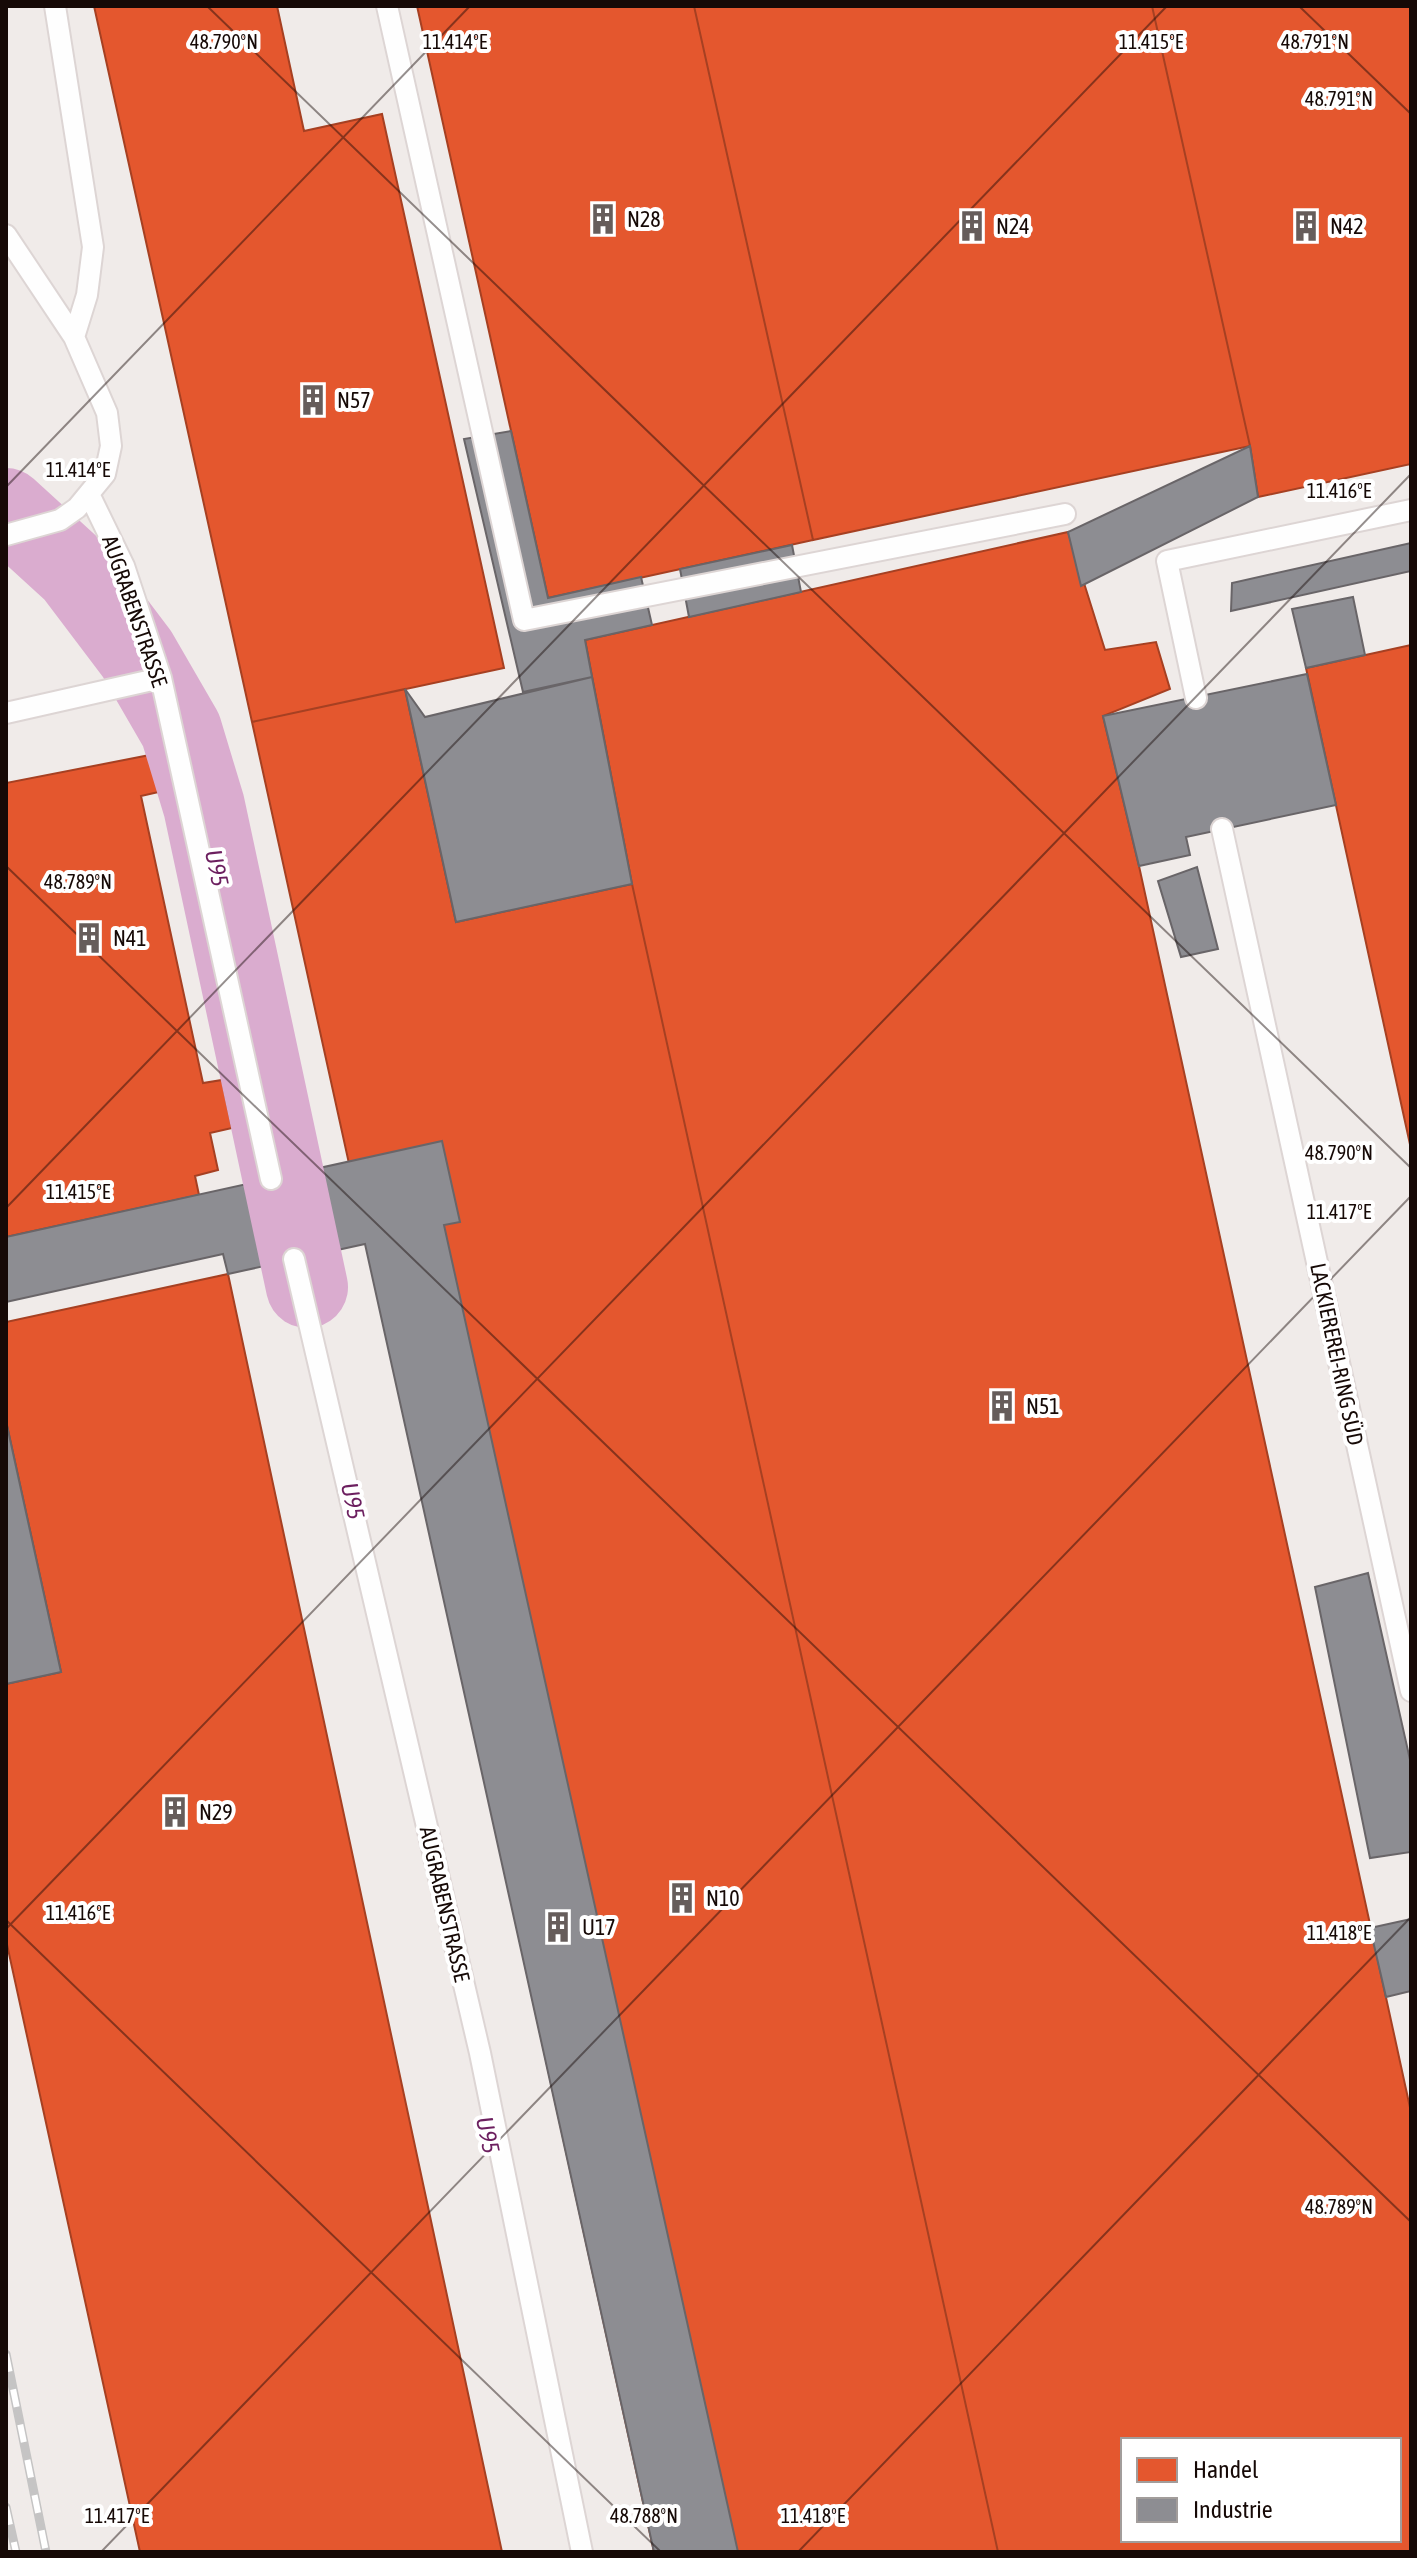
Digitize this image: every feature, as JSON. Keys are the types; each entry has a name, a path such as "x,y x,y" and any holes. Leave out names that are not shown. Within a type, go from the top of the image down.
{"lane":[{"path":"55,6 93,247 87,295 74,337"},
{"path":"387,6 524,620 1065,514"},
{"path":"6,235 74,337 107,413 111,446 105,474 77,508 60,520 6,535"},
{"name":"AUGRABENSTRASSE","path":"89,494 124,566 161,678 271,1179"},
{"path":"1196,698 1167,561 1411,510"},
{"path":"6,713 161,678"},
{"name":"LACKIEREREI-RING SÜD","path":"1222,829 1411,1691"},
{"name":"AUGRABENSTRASSE","path":"294,1259 480,2053 582,2552"}],"shaded area":[{"path":"6,6 1411,6 1411,2552 6,2552"}],"building: Handel":[{"name":"N57","path":"94,6 277,6 304,131 382,114 504,668 252,722"},
{"name":"N28","path":"417,6 694,6 813,540 548,598"},
{"name":"N24","path":"694,6 1152,6 1250,446 813,540"},
{"name":"N42","path":"1152,6 1411,6 1411,464 1258,497 1250,446"},
{"name":"N51","path":"1068,532 1105,650 1156,642 1170,689 1103,716 1139,866 1411,2112 1411,2552 998,2552 632,884 585,640"},
{"path":"1411,645 1411,1149 1306,668"},
{"name":"N10","path":"405,689 456,922 632,884 998,2552 654,2552 252,722"},
{"name":"N41","path":"155,754 163,791 141,796 203,1083 222,1080 232,1128 210,1133 218,1170 195,1176 199,1195 6,1237 6,783"},
{"name":"N29","path":"228,1274 502,2552 140,2552 6,1940 6,1684 61,1672 6,1421 6,1322"}],"building: Industrie":[{"path":"511,431 548,598 641,577 652,625 585,640 592,677 523,692 464,439"},
{"path":"1250,446 1258,497 1081,586 1068,532"},
{"path":"1411,543 1411,571 1231,611 1232,583"},
{"path":"792,545 801,592 689,617 680,569"},
{"path":"1353,597 1365,655 1306,668 1292,609"},
{"path":"1307,674 1336,805 1186,837 1190,855 1139,866 1103,716"},
{"path":"592,677 632,884 456,922 405,689 425,717"},
{"path":"1197,867 1218,949 1181,957 1158,881"},
{"name":"U17","path":"442,1141 460,1222 444,1225 738,2552 654,2552 365,1244 228,1274 223,1254 6,1302 6,1237"},
{"path":"6,1421 61,1672 6,1684"},
{"path":"1368,1573 1411,1764 1411,1852 1370,1858 1315,1587"},
{"path":"1411,1919 1411,1991 1386,1997 1370,1928"}],"waterway":[{"name":"U95","path":"6,509 75,572 137,654 181,730 204,806 307,1287"}],"railway":[{"path":"6,2354 46,2552"},
{"path":"6,2507 16,2552"}],"place":[{"name":"N28","path":"603,219"},
{"name":"N24","path":"972,226"},
{"name":"N42","path":"1306,226"},
{"name":"N57","path":"313,400"},
{"name":"N41","path":"89,938"},
{"name":"N51","path":"1002,1406"},
{"name":"N29","path":"175,1812"},
{"name":"N10","path":"682,1898"},
{"name":"U17","path":"558,1927"}]}
